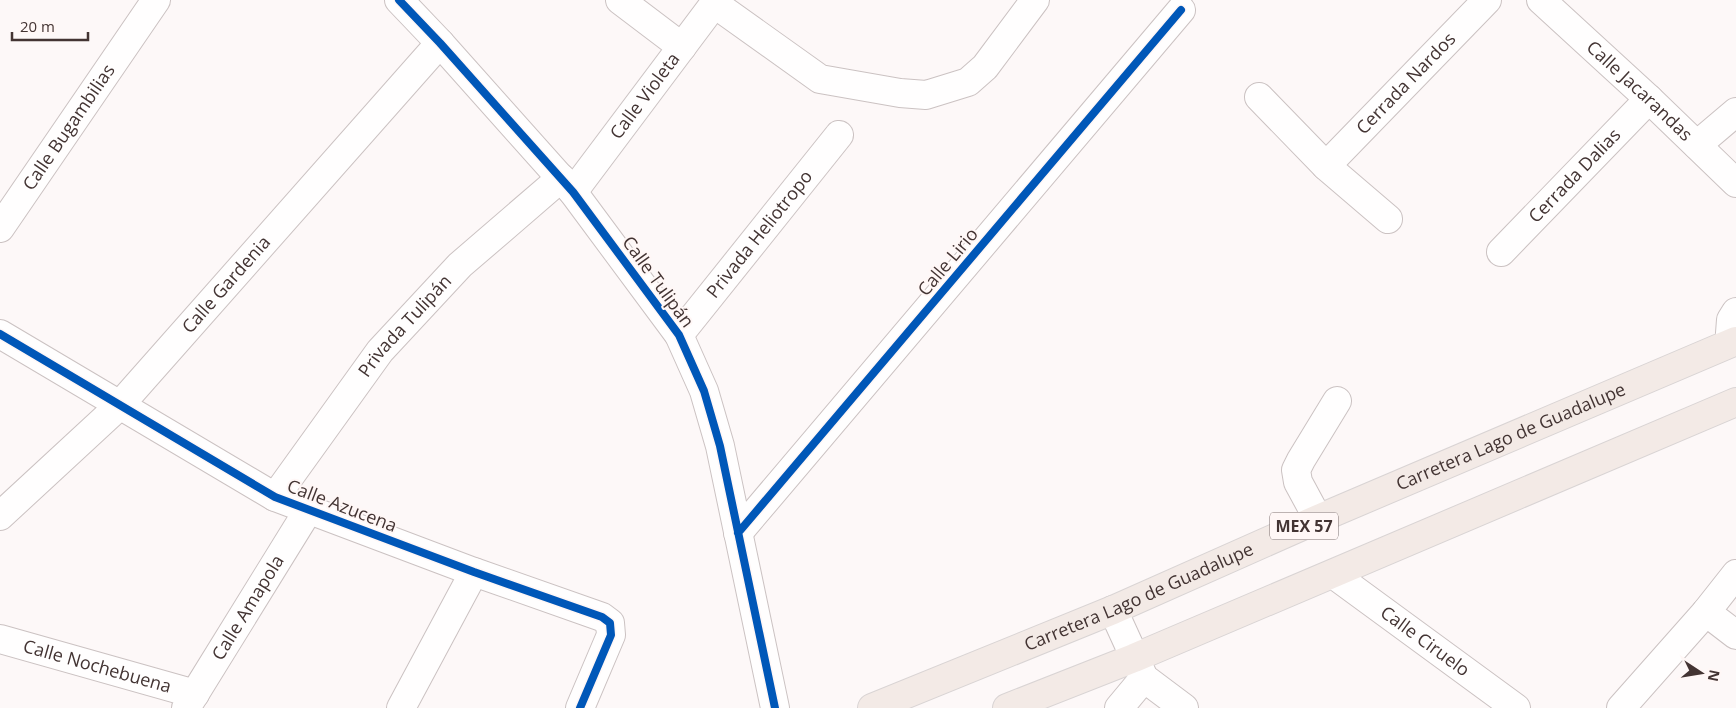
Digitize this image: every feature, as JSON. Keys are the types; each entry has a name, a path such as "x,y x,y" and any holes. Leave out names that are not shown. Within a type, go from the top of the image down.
{"main road":[{"name":"Carretera Lago de Guadalupe","path":"872,708 1113,610 1318,519 1736,341"},
{"path":"1008,708 1139,668 1333,574 1736,402"}],"street":[{"name":"Calle Bugambilias","path":"0,228 156,0"},
{"name":"Calle Tulipán","path":"399,0 567,185 679,335 704,391 720,446 775,708"},
{"path":"620,0 682,47"},
{"path":"716,2 820,79 900,93 926,95 968,82 985,67 1035,0"},
{"name":"Cerrada Nardos","path":"1334,158 1487,0"},
{"name":"Calle Jacarandas","path":"1541,0 1649,99 1736,183"},
{"name":"Calle Violeta","path":"567,185 682,47 716,2"},
{"name":"Calle Lirio","path":"738,534 1181,10"},
{"name":"Calle Gardenia","path":"0,516 119,406 440,43"},
{"path":"1259,97 1334,158 1388,218"},
{"name":"Cerrada Dalias","path":"1501,252 1649,99"},
{"path":"1697,145 1736,112"},
{"name":"Privada Heliotropo","path":"679,335 839,135"},
{"name":"Privada Tulipán","path":"275,497 380,351 460,265 567,185"},
{"path":"1736,312 1731,320 1730,333 1736,341"},
{"name":"Calle Azucena","path":"0,334 275,497 474,572 602,616 610,623 611,635 580,708"},
{"path":"1318,519 1298,482 1296,470 1337,401"},
{"name":"Calle Amapola","path":"191,701 309,509"},
{"path":"401,708 474,572"},
{"name":"Calle Ciruelo","path":"1333,574 1516,708"},
{"path":"1621,708 1706,612 1736,574"},
{"path":"1113,610 1139,668 1184,708"},
{"path":"1706,612 1736,635"},
{"name":"Calle Nochebuena","path":"0,640 191,701"},
{"path":"1119,708 1139,668"}],"cycle path":[{"path":"399,0 440,43 573,192 679,335 704,391 720,446 775,708"},
{"path":"738,533 1181,10"},
{"path":"0,334 275,497 474,572 602,617 610,623 611,635 580,708"}]}
